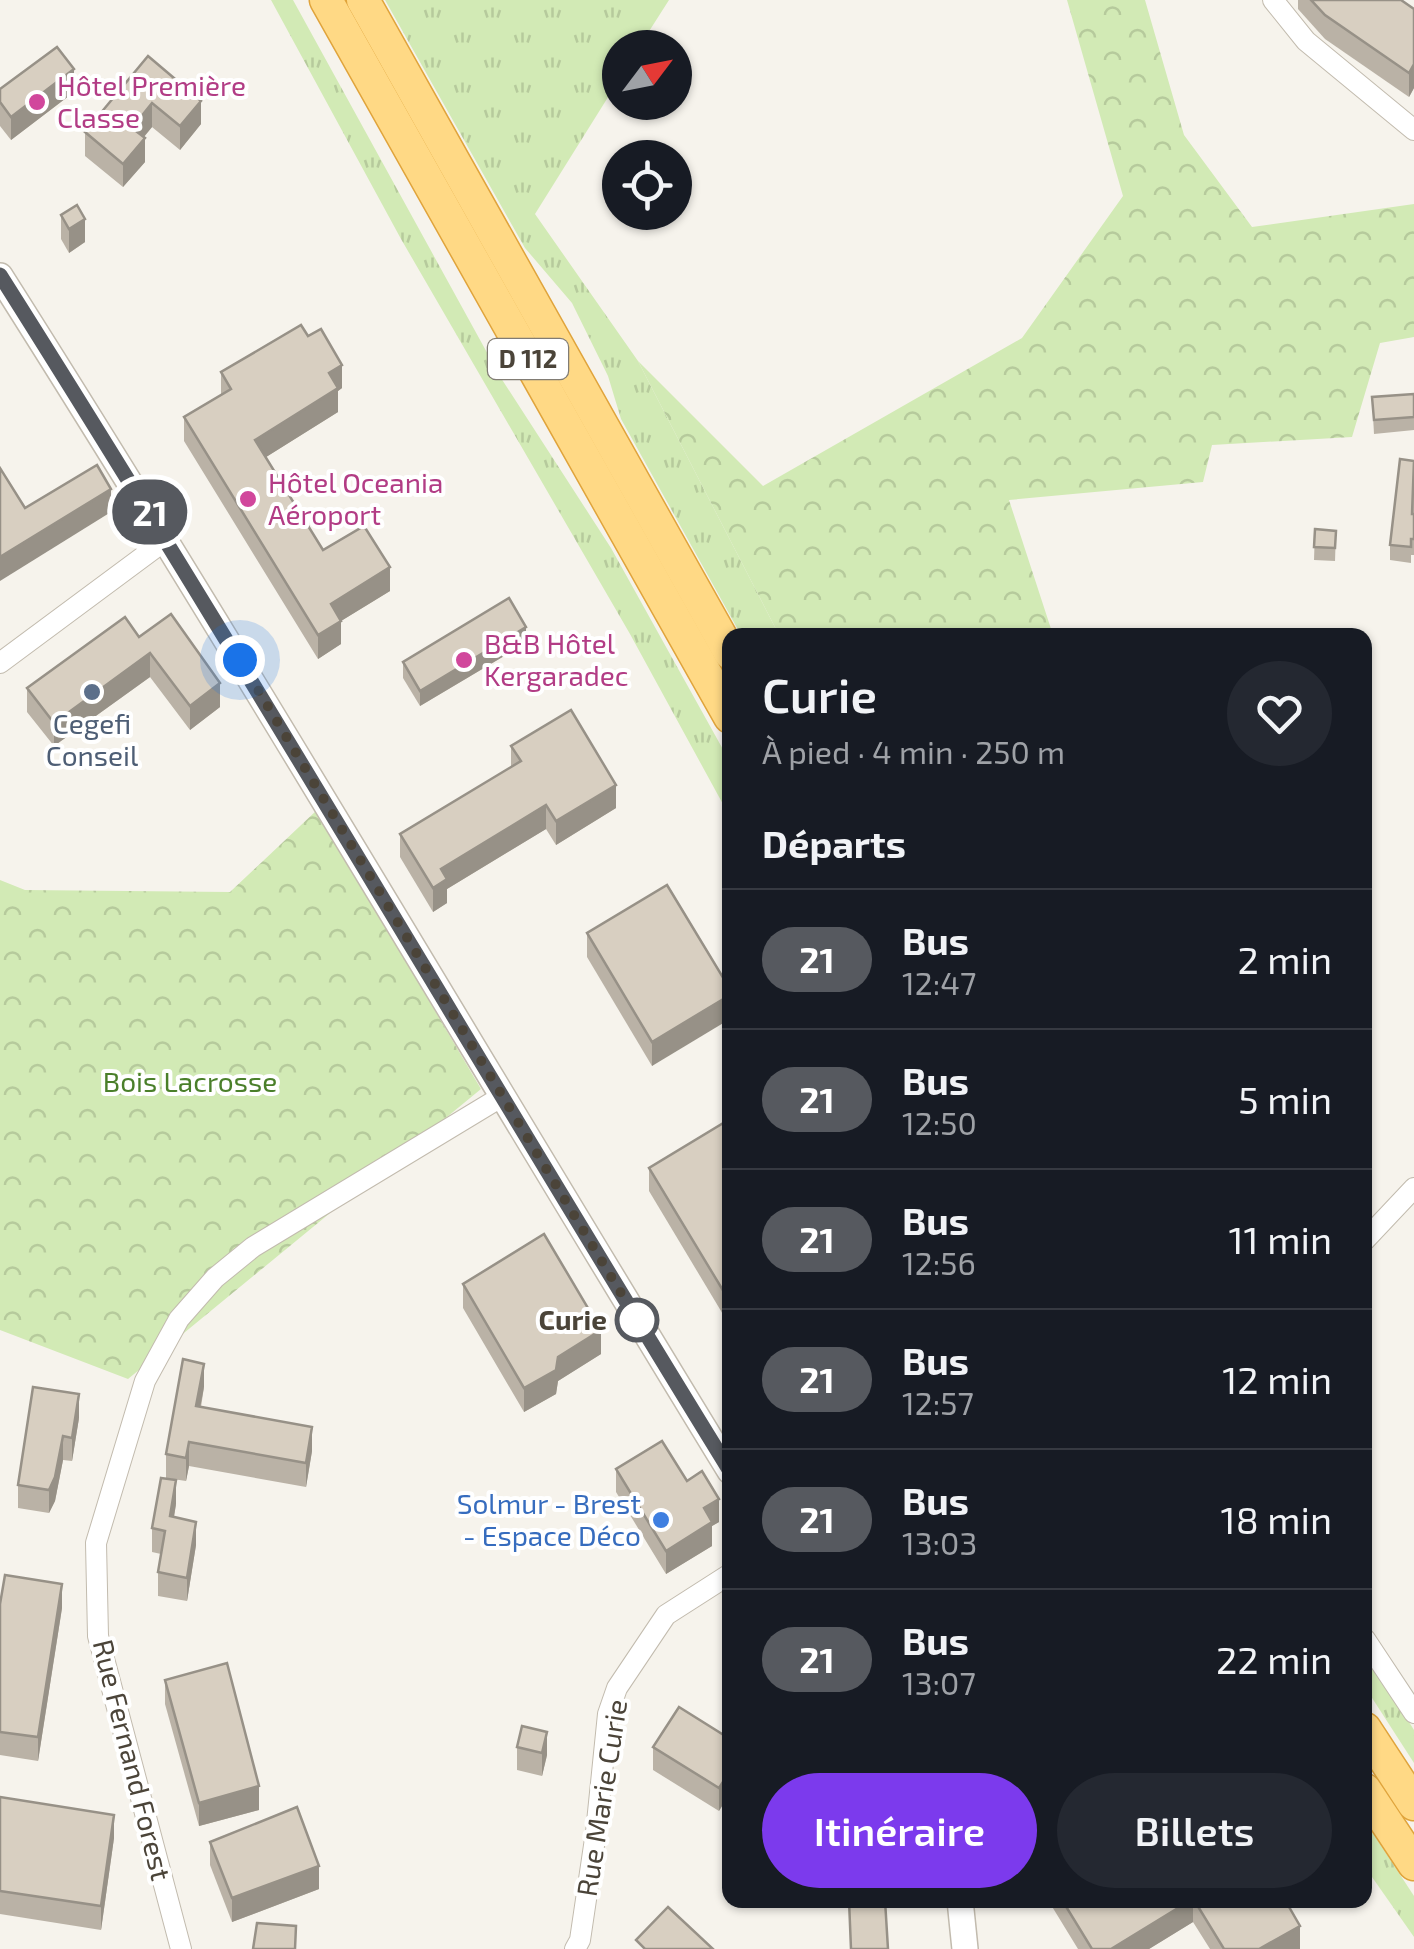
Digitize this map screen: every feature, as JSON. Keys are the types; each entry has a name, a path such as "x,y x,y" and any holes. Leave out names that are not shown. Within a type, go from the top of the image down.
{"highway":[{"name":"D 112","path":"326,0 722,704"},
{"name":"D 112","path":"363,0 722,638"},
{"path":"1372,1740 1414,1804"},
{"path":"1372,1801 1414,1864"}],"street":[{"path":"1272,0 1306,40 1414,130"},
{"path":"0,276 167,539 722,1459"},
{"path":"0,664 167,539"},
{"name":"Rue Fernand Forest","path":"181,1949 98,1636 96,1543 145,1381 179,1319 214,1278 253,1247 501,1097"},
{"path":"1372,1233 1414,1188"},
{"name":"Rue Marie Curie","path":"575,1949 580,1940 596,1832 608,1714 617,1688 666,1615 722,1579"},
{"path":"1372,1650 1414,1713"},
{"path":"961,1908 965,1949"}],"green space":[{"path":"271,0 293,0 501,378 611,548 722,748 722,802 630,634 401,239"},
{"path":"385,0 669,0 650,30 602,30 602,107 535,214 638,361 775,628 737,628 621,419 608,376 572,303 525,248"},
{"path":"1067,0 1145,0 1184,135 1252,227 1414,204 1414,337 1380,343 1352,437 1212,445 1203,482 1009,500 1051,628 775,628 638,361 763,486 1022,338 1123,196"},
{"name":"Bois Lacrosse","path":"317,810 481,1089 128,1379 0,1330 0,880 25,890 230,892"},
{"path":"1372,1663 1414,1730 1414,1763 1372,1698"},
{"path":"1372,1832 1414,1896 1414,1937 1372,1877"}],"building":[{"path":"1311,0 1401,0 1414,9 1414,64 1409,73 1325,15"},
{"path":"57,47 74,69 11,117 0,102 0,89"},
{"path":"148,56 201,101 180,126 152,103 132,128 145,138 123,164 85,132"},
{"path":"77,205 85,219 69,229 61,215"},
{"name":"Hôtel Oceania Aéroport","path":"301,325 308,336 321,329 342,365 329,373 338,388 255,440 323,550 364,526 390,567 331,604 341,621 318,635 184,417 231,389 221,372"},
{"path":"1414,394 1414,417 1374,420 1372,397"},
{"path":"1400,459 1414,461 1411,547 1390,545"},
{"path":"97,465 111,489 0,557 0,468 25,508"},
{"path":"1315,529 1336,531 1335,548 1314,547"},
{"path":"509,598 526,627 420,691 403,662"},
{"path":"171,614 220,683 190,706 150,653 54,723 27,688 125,617 139,637"},
{"path":"571,710 616,785 556,821 546,805 441,869 447,879 433,888 400,834 521,761 511,746"},
{"path":"667,885 722,976 722,1000 652,1042 587,933"},
{"path":"722,1124 722,1289 649,1168"},
{"path":"544,1234 601,1330 558,1357 556,1370 524,1388 463,1284"},
{"path":"183,1359 204,1364 196,1406 312,1427 306,1463 189,1442 186,1458 166,1454"},
{"path":"33,1387 79,1394 72,1438 63,1436 49,1490 18,1485"},
{"path":"662,1441 687,1481 702,1471 719,1499 704,1508 712,1522 666,1551 616,1469"},
{"path":"161,1478 176,1480 170,1516 196,1522 187,1578 158,1572 165,1531 152,1528"},
{"path":"5,1575 62,1584 38,1737 0,1732 0,1604"},
{"path":"227,1663 259,1786 199,1803 165,1680"},
{"path":"679,1707 722,1734 722,1783 719,1788 653,1747"},
{"path":"522,1726 547,1732 542,1753 517,1747"},
{"path":"0,1797 114,1815 101,1906 0,1891"},
{"path":"297,1807 319,1866 232,1898 210,1842"},
{"path":"668,1907 713,1949 645,1949 636,1940"},
{"path":"849,1908 885,1908 888,1949 851,1949"},
{"path":"1067,1908 1178,1908 1111,1949 1092,1949"},
{"path":"1199,1908 1290,1908 1300,1926 1259,1949 1224,1949"},
{"path":"257,1923 296,1926 295,1949 253,1949"}],"bus line":[{"name":"21","path":"0,275 167,539 722,1458"}],"place":[{"name":"Hôtel Première Classe","path":"37,102"},
{"name":"Hôtel Oceania Aéroport","path":"248,499"},
{"name":"B&B Hôtel Kergaradec","path":"464,660"},
{"name":"Cegefi Conseil","path":"92,692"},
{"name":"Curie","path":"637,1320"},
{"name":"Solmur - Brest - Espace Déco","path":"661,1520"}],"route":[{"path":"240,660 639,1323 637,1320"}]}
